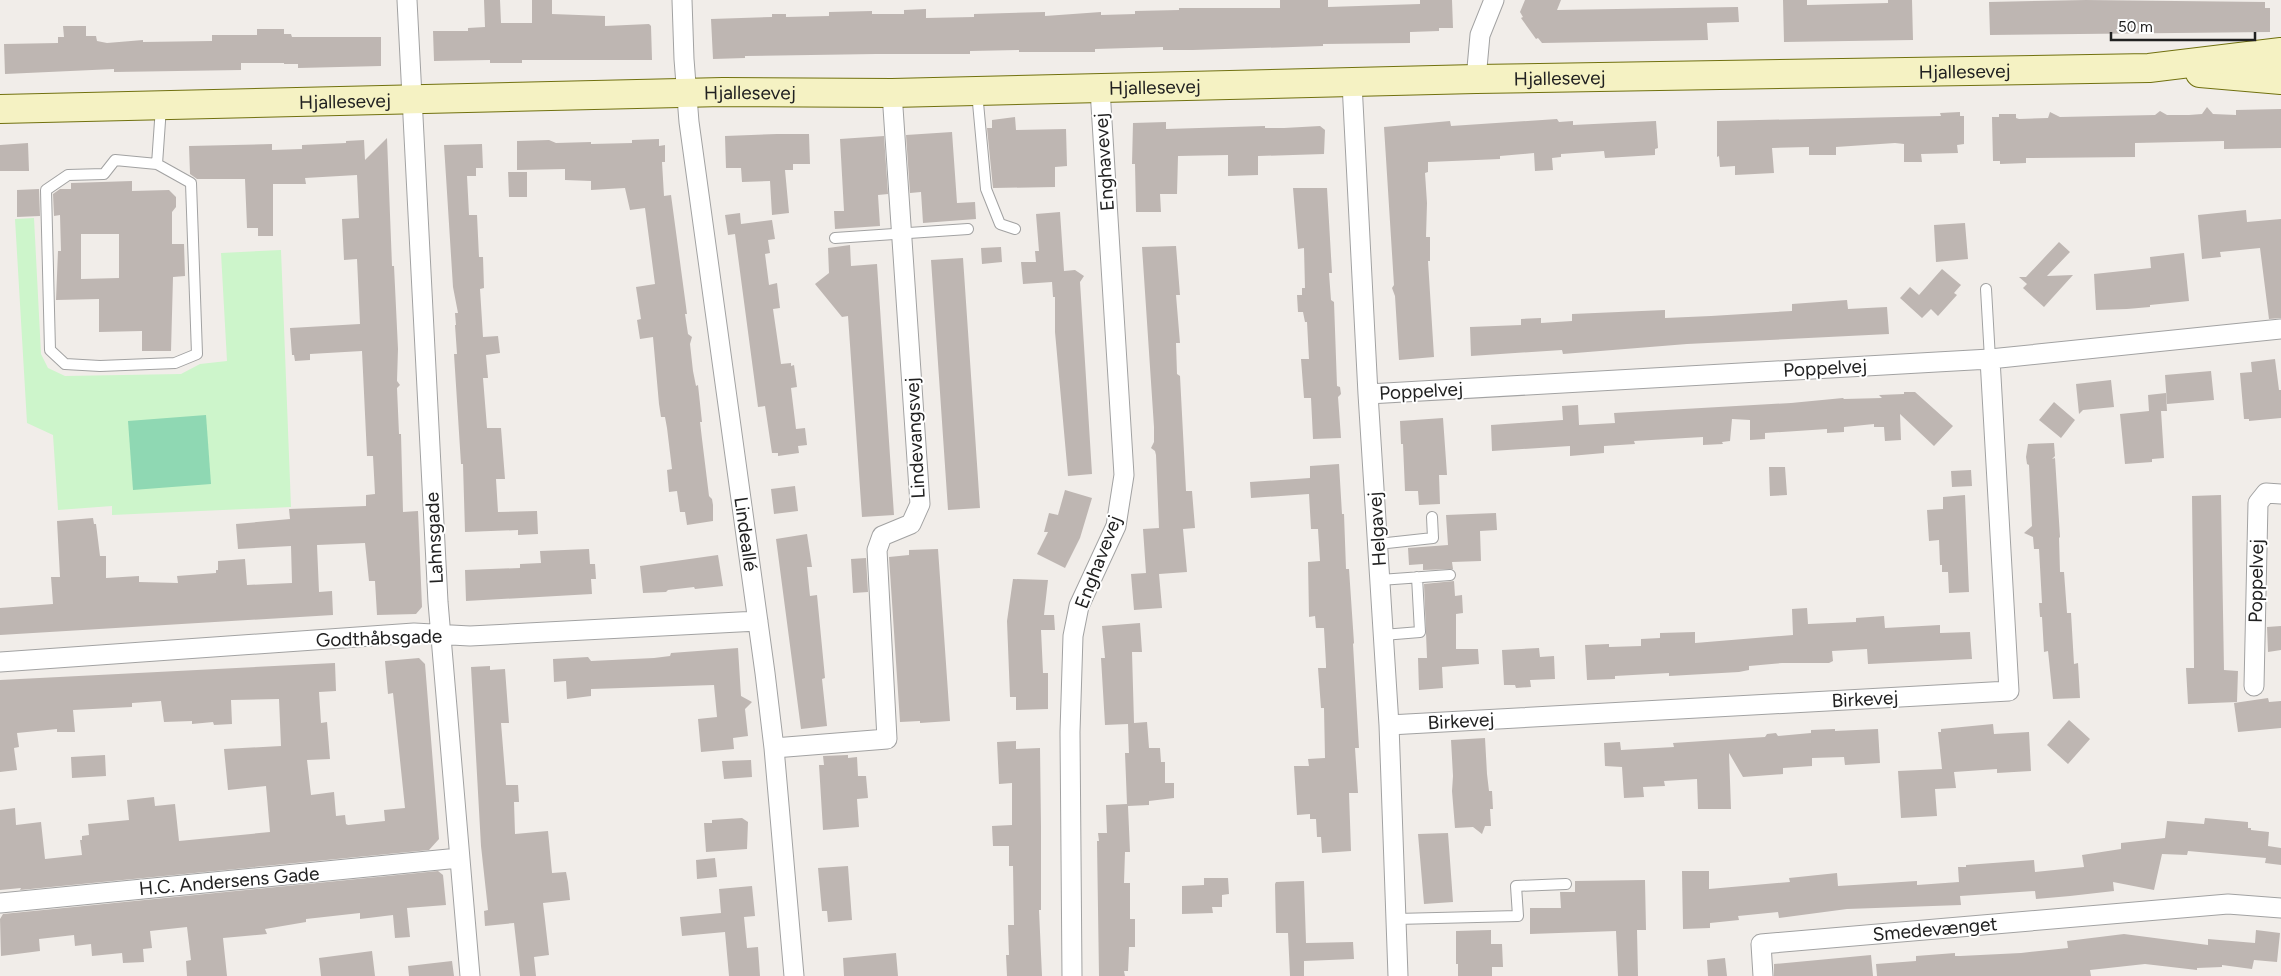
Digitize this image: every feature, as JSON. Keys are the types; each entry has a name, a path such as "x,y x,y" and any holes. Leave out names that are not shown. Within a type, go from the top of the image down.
{"street":[{"name":"Lahnsgade","path":"407,0 440,634 470,976"},
{"name":"Lindeallé","path":"682,0 686,94 774,748 794,976"},
{"path":"1476,79 1480,34 1494,0"},
{"name":"Hjallesevej","path":"0,109 412,99 686,94 892,93 1476,79 2149,68 2281,52"},
{"path":"2197,73 2281,67"},
{"name":"Hjallesevej","path":"2149,68 2281,80"},
{"name":"Helgavej","path":"1352,83 1368,394 1389,725 1398,976"},
{"name":"Enghavevej","path":"1072,976 1070,732 1073,636 1079,606 1116,526 1124,475 1100,89"},
{"name":"Lindevangsvej","path":"774,748 887,739 877,550 882,536 911,524 920,504 892,93"},
{"name":"Poppelvej","path":"1368,394 1990,359 2281,329"},
{"name":"Birkevej","path":"1389,725 2009,691 1990,359"},
{"name":"Poppelvej","path":"2254,686 2258,503 2266,493 2281,494"},
{"name":"Godthåbsgade","path":"0,662 414,633 470,636 758,621"},
{"name":"H.C. Andersens Gade","path":"0,902 459,858"},
{"name":"Smedevænget","path":"1763,976 1760,944 2228,904 2281,908"}],"lane":[{"path":"977,91 986,189 1000,224 1015,229"},
{"path":"157,164 162,106"},
{"path":"115,160 157,164 191,183 197,354 175,363 100,366 65,364 50,350 46,190 68,175 104,174 115,160"},
{"path":"835,238 968,229"},
{"path":"1986,289 1990,359"},
{"path":"1378,544 1433,538 1432,517"},
{"path":"1380,580 1450,575"},
{"path":"1383,635 1420,632 1417,577"},
{"path":"1396,919 1518,916 1516,886 1566,884"}],"green space":[{"path":"34,218 41,354 48,368 65,376 181,374 200,364 227,361 221,253 281,250 291,507 112,515 112,506 58,510 53,435 27,423 15,219"},
{"path":"206,415 211,484 133,490 128,421"}],"building":[{"path":"484,0 500,0 501,23 532,23 532,0 552,0 552,14 605,16 605,26 649,24 651,26 652,60 522,60 522,63 490,63 490,60 434,61 433,31 468,31 468,28 485,27"},
{"path":"1280,0 1328,0 1328,7 1420,4 1420,0 1452,0 1453,28 1439,28 1439,31 1410,32 1410,43 1323,44 1323,46 1193,50 1163,50 1163,47 1095,49 1095,52 1019,52 1019,50 970,51 970,54 745,56 745,58 713,59 711,19 772,17 772,14 786,14 786,17 829,16 829,12 872,11 872,14 904,14 904,10 926,9 926,18 974,17 974,14 1045,12 1045,16 1101,12 1101,15 1135,14 1135,11 1179,10 1179,8 1280,8"},
{"path":"1525,0 1561,0 1557,10 1738,7 1739,22 1707,23 1708,40 1542,43 1538,38 1536,39 1521,18 1523,17 1520,12"},
{"path":"1783,0 1807,0 1807,5 1888,3 1888,0 1912,0 1913,40 1784,42"},
{"path":"2086,0 2265,2 2265,8 2270,8 2270,32 1990,35 1989,2"},
{"path":"63,26 86,26 86,36 96,36 97,41 107,43 143,40 143,42 212,41 212,35 257,35 257,29 284,29 284,34 291,34 292,37 381,37 381,66 298,68 298,64 241,63 241,70 114,72 114,69 5,74 4,44 58,43 58,37 64,37"},
{"path":"2207,107 2213,114 2236,115 2236,110 2281,109 2281,148 2224,149 2224,141 2135,143 2135,157 2026,158 2026,163 2000,164 2000,161 1993,161 1992,117 1999,117 1999,114 2016,114 2016,118 2019,119 2048,118 2050,112 2060,117 2155,115 2160,111 2167,115 2189,115 2202,114"},
{"path":"1960,112 1960,116 1964,116 1964,144 1957,145 1958,153 1921,154 1922,162 1904,162 1904,144 1895,143 1836,147 1836,155 1809,155 1809,147 1772,148 1774,173 1735,175 1735,166 1720,167 1719,156 1717,157 1717,121 1941,116 1940,113"},
{"path":"1015,117 1016,130 1066,129 1067,166 1055,167 1055,187 993,188 987,128 992,128 992,120"},
{"path":"1557,119 1559,122 1573,121 1573,125 1656,121 1658,148 1655,149 1655,155 1605,158 1604,151 1561,154 1561,157 1552,158 1553,170 1535,171 1534,153 1500,156 1500,159 1428,162 1428,172 1425,173 1427,203 1426,237 1430,237 1430,261 1428,261 1434,357 1399,360 1395,296 1392,288 1394,285 1384,127 1450,121 1451,126"},
{"path":"1166,122 1166,129 1320,126 1325,130 1324,154 1258,156 1258,175 1228,176 1228,155 1178,156 1177,194 1160,194 1161,212 1136,212 1135,164 1132,164 1133,123"},
{"path":"952,132 957,203 975,202 976,219 923,223 921,192 910,193 906,135"},
{"path":"809,134 810,164 793,164 793,170 785,170 789,213 772,215 770,181 742,182 741,168 726,168 725,136"},
{"path":"884,136 888,194 878,195 880,226 835,229 834,211 844,211 840,139"},
{"path":"387,138 392,266 394,266 398,349 397,381 400,385 397,388 399,434 401,434 403,512 418,511 422,607 416,614 377,615 375,581 369,581 365,543 317,545 319,592 332,591 333,615 0,635 0,608 53,604 51,577 60,577 57,521 93,518 94,524 96,524 100,556 106,556 106,578 139,576 139,582 178,583 177,576 216,573 218,561 245,559 247,585 292,583 291,546 238,549 236,524 290,519 289,509 366,506 366,495 375,494 373,456 367,456 362,351 310,354 310,360 295,361 294,355 292,355 290,328 360,324 357,259 344,260 342,219 359,218 357,175 305,178 306,184 273,184 273,236 258,236 258,228 247,228 245,179 197,179 190,174 189,146 272,144 272,150 302,149 302,145 346,143 346,141 364,140 365,160"},
{"path":"659,139 659,146 665,145 665,162 662,162 664,196 671,195 687,314 685,314 688,334 692,337 690,344 696,386 698,385 702,422 700,422 709,496 712,499 713,505 713,521 687,525 685,512 680,512 677,491 669,492 667,470 672,469 665,417 661,417 659,404 653,337 640,339 637,320 641,319 636,287 655,284 645,208 630,210 625,188 591,190 591,181 565,180 565,169 517,170 517,141 549,140 556,143 591,142 591,144 632,143 632,140"},
{"path":"28,143 29,171 0,171 0,145"},
{"path":"482,144 483,168 476,168 476,176 467,176 469,215 477,215 479,257 483,257 484,288 480,289 483,337 498,336 500,353 486,355 488,378 483,378 487,428 501,428 505,479 496,479 498,512 537,511 538,534 518,535 518,530 465,532 463,464 461,464 454,354 457,354 455,313 458,313 453,287 444,145"},
{"path":"508,172 527,172 527,197 509,197"},
{"path":"132,181 132,191 169,190 176,197 176,207 172,212 172,244 184,244 185,276 173,277 171,351 142,351 142,331 99,332 99,299 56,300 58,251 61,251 60,215 54,216 53,194 60,189 71,189 71,183","holes":["81,234 119,234 119,278 81,279"]},
{"path":"1293,188 1327,188 1332,273 1329,273 1331,300 1334,302 1337,386 1340,387 1341,394 1338,397 1341,438 1313,439 1311,398 1304,398 1301,359 1309,359 1307,322 1305,322 1303,312 1298,312 1297,295 1302,295 1302,288 1305,288 1304,248 1298,249"},
{"path":"39,189 40,216 17,217 17,190"},
{"path":"2246,210 2247,222 2281,219 2281,318 2269,319 2260,248 2220,252 2221,257 2202,259 2198,215"},
{"path":"1060,212 1064,271 1075,270 1084,276 1080,282 1092,474 1068,476 1055,332 1055,297 1053,297 1052,282 1023,284 1021,262 1036,262 1035,251 1039,251 1036,214"},
{"path":"740,213 741,224 772,220 775,239 768,240 770,253 765,254 769,285 777,283 780,308 773,309 781,364 791,363 791,366 794,365 797,387 791,388 796,429 805,428 807,445 798,446 799,453 778,456 778,453 772,453 765,406 758,407 735,234 728,235 725,215"},
{"path":"1965,223 1968,259 1936,262 1934,225"},
{"path":"2059,242 2070,252 2047,276 2073,275 2044,307 2023,288 2027,284 2019,277 2026,277"},
{"path":"850,245 851,266 877,264 894,515 862,517 848,316 842,317 815,284 829,273 828,248"},
{"path":"1176,246 1180,295 1176,295 1180,343 1176,343 1177,374 1180,376 1186,491 1192,491 1195,528 1183,529 1187,572 1159,574 1162,608 1134,610 1131,574 1146,573 1143,529 1159,528 1156,455 1155,451 1151,448 1154,442 1154,427 1142,247"},
{"path":"1001,247 1002,262 982,264 981,248"},
{"path":"2184,253 2189,301 2150,305 2150,307 2096,310 2094,274 2151,268 2150,257"},
{"path":"963,258 980,508 948,510 931,260"},
{"path":"1942,269 1961,285 1954,293 1957,295 1938,316 1931,309 1922,318 1900,298 1910,287 1919,295"},
{"path":"1847,300 1848,309 1887,307 1889,334 1687,344 1563,354 1562,350 1471,356 1470,327 1521,325 1521,319 1541,318 1541,323 1572,321 1572,314 1665,310 1665,318 1711,316 1792,311 1792,304"},
{"path":"2275,359 2279,390 2281,390 2281,418 2249,421 2249,419 2244,419 2240,373 2252,372 2251,362"},
{"path":"2211,371 2214,400 2167,404 2165,375"},
{"path":"2111,380 2114,407 2083,410 2079,414 2076,384"},
{"path":"1904,392 1915,392 1953,426 1934,446 1900,414 1901,440 1885,441 1884,427 1874,427 1874,424 1844,427 1844,432 1827,433 1827,429 1765,433 1765,439 1750,440 1750,420 1732,419 1730,441 1722,442 1723,444 1703,445 1703,437 1634,441 1635,444 1604,446 1604,453 1570,456 1570,446 1492,451 1491,425 1563,420 1562,406 1578,405 1579,425 1615,423 1614,413 1791,403 1843,398 1882,398 1879,395 1904,394"},
{"path":"2166,393 2167,411 2161,411 2164,458 2152,459 2152,462 2125,464 2120,414 2149,411 2148,395"},
{"path":"2054,402 2075,420 2061,438 2039,420"},
{"path":"1443,418 1447,475 1439,475 1440,504 1419,505 1418,491 1405,491 1400,421"},
{"path":"2054,443 2055,456 2052,459 2055,458 2060,537 2060,572 2064,572 2067,613 2071,613 2074,664 2078,663 2080,698 2053,699 2048,651 2044,652 2042,617 2040,617 2039,603 2042,603 2039,549 2034,549 2033,537 2024,533 2032,526 2029,465 2027,464 2026,457 2028,444"},
{"path":"1339,464 1342,514 1344,514 1346,569 1349,569 1354,643 1359,748 1355,748 1358,793 1349,793 1351,851 1322,853 1321,837 1317,837 1316,819 1310,819 1310,814 1297,815 1294,766 1309,766 1308,759 1325,758 1324,708 1321,708 1318,668 1326,668 1324,628 1316,628 1315,616 1309,617 1308,562 1320,561 1318,529 1311,529 1309,494 1251,498 1250,482 1310,478 1310,466"},
{"path":"1769,467 1785,467 1787,495 1770,496"},
{"path":"1971,470 1972,486 1952,487 1951,471"},
{"path":"795,486 798,511 774,514 771,489"},
{"path":"1065,490 1092,498 1080,538 1065,568 1037,554 1048,532 1044,532 1049,513 1058,515"},
{"path":"1965,495 1969,592 1949,593 1948,572 1942,572 1942,565 1940,565 1939,540 1929,541 1927,510 1943,509 1943,497"},
{"path":"2221,495 2224,670 2238,671 2237,702 2188,704 2186,668 2194,668 2192,496"},
{"path":"1496,513 1497,530 1480,531 1481,561 1452,562 1453,569 1423,570 1423,564 1409,565 1408,548 1448,545 1446,515"},
{"path":"807,534 812,567 807,567 810,596 817,595 825,678 822,679 827,726 801,729 776,539"},
{"path":"589,549 590,564 595,564 596,579 591,579 592,594 466,601 465,570 520,568 520,564 541,563 540,551"},
{"path":"938,549 950,721 900,722 889,557 909,555 909,550"},
{"path":"718,555 723,586 695,589 694,587 668,590 666,592 643,593 640,566"},
{"path":"866,558 868,592 853,593 851,559"},
{"path":"1013,579 1048,580 1044,615 1054,615 1055,630 1041,630 1043,673 1048,673 1048,709 1016,710 1016,697 1010,697 1007,621"},
{"path":"1454,581 1455,596 1462,595 1463,613 1456,614 1456,649 1478,649 1479,664 1442,667 1443,688 1419,690 1418,658 1427,658 1424,584"},
{"path":"1807,608 1808,624 1856,622 1856,618 1884,616 1885,628 1940,625 1940,633 1970,632 1972,659 1868,664 1867,649 1832,651 1833,661 1829,663 1782,663 1749,666 1749,670 1739,672 1669,676 1669,673 1615,676 1615,679 1587,680 1585,645 1609,644 1609,647 1641,646 1641,639 1660,638 1660,633 1695,632 1695,643 1793,635 1792,609"},
{"path":"1140,623 1142,652 1132,652 1134,723 1147,722 1149,748 1160,748 1161,762 1165,762 1165,783 1174,783 1174,798 1149,801 1149,805 1128,806 1130,852 1125,852 1124,883 1130,883 1130,919 1135,919 1135,947 1129,947 1128,971 1124,971 1125,976 1099,976 1098,833 1107,833 1106,805 1127,804 1125,753 1129,753 1128,724 1105,725 1101,658 1105,658 1102,626"},
{"path":"2281,626 2281,650 2268,652 2267,627"},
{"path":"738,648 741,696 752,702 745,709 748,736 733,738 734,749 701,752 698,719 717,717 714,685 591,689 591,696 567,699 566,681 554,682 553,659 588,657 591,661 654,658 670,656 671,653"},
{"path":"1539,648 1540,657 1554,656 1555,679 1530,680 1531,687 1516,688 1515,685 1504,685 1502,650"},
{"path":"419,658 425,664 439,839 429,850 20,890 21,888 0,890 0,810 15,808 16,825 41,822 45,859 82,855 80,840 82,840 82,836 89,835 88,824 129,820 127,800 154,797 155,806 175,804 179,841 270,832 266,786 228,790 224,749 281,746 279,699 231,700 232,724 214,725 213,722 192,724 192,721 164,722 161,701 132,703 132,707 73,710 75,732 57,732 57,729 17,733 19,747 14,748 17,770 0,772 0,680 335,663 336,691 319,692 321,723 327,722 330,759 307,760 311,795 334,792 336,816 345,815 346,824 348,825 385,821 384,810 405,808 393,693 388,694 385,661"},
{"path":"490,666 490,670 505,669 509,723 501,723 506,785 518,785 519,802 514,802 515,834 548,831 552,873 566,872 568,882 570,900 543,903 549,955 534,957 536,976 520,976 514,923 485,926 484,911 488,910 481,846 471,667"},
{"path":"2268,698 2269,702 2281,701 2281,728 2238,732 2234,703"},
{"path":"2069,720 2090,739 2068,764 2047,745"},
{"path":"1993,724 1994,734 2029,732 2031,771 1997,773 1997,769 1954,772 1956,788 1935,789 1937,816 1901,818 1898,771 1942,769 1938,732 1941,732 1941,729"},
{"path":"1835,729 1835,731 1878,729 1880,763 1845,765 1844,757 1812,758 1812,766 1783,768 1783,774 1743,777 1729,753 1731,809 1698,809 1697,779 1664,781 1665,786 1643,787 1644,797 1624,798 1622,767 1605,766 1604,743 1620,742 1621,750 1674,747 1673,743 1765,737 1767,734 1776,733 1778,736 1811,733 1811,730"},
{"path":"1485,738 1487,774 1489,791 1492,791 1493,809 1490,809 1491,826 1485,826 1482,834 1473,827 1455,828 1451,740"},
{"path":"1016,741 1016,749 1040,748 1041,910 1039,910 1042,976 1007,976 1006,955 1009,955 1008,925 1014,925 1013,866 1009,866 1009,846 993,846 992,826 1012,825 1012,783 999,784 997,742"},
{"path":"105,755 106,776 72,778 71,757"},
{"path":"848,755 848,758 857,757 858,776 866,776 868,798 857,799 859,827 823,830 819,765 824,765 823,756"},
{"path":"751,760 752,777 724,779 722,761"},
{"path":"742,818 748,822 747,849 706,852 704,823 712,823 712,820"},
{"path":"2205,818 2248,822 2248,828 2251,828 2251,830 2269,832 2268,846 2281,848 2281,865 2265,863 2266,858 2188,851 2187,855 2162,854 2154,890 2113,882 2114,891 2070,896 2036,899 2035,891 1960,896 1961,905 1847,909 1779,918 1778,912 1738,916 1739,920 1710,923 1710,928 1683,929 1682,871 1709,871 1709,889 1790,882 1789,878 1837,873 1838,886 1917,881 1917,885 1959,882 1958,867 1966,867 1966,865 2034,860 2035,872 2084,867 2082,855 2121,849 2121,843 2165,838 2167,821 2204,824"},
{"path":"1448,833 1453,902 1424,904 1418,834"},
{"path":"715,858 717,877 697,879 696,860"},
{"path":"848,866 852,920 828,922 827,911 822,911 818,868"},
{"path":"438,871 443,875 446,905 407,908 410,937 395,938 393,915 360,919 360,913 306,919 306,922 265,929 267,934 223,938 227,976 187,976 186,961 191,960 187,927 150,931 152,948 143,949 144,962 123,963 122,953 92,956 91,944 75,946 74,935 39,939 40,951 1,956 0,919 3,914"},
{"path":"1204,878 1228,878 1229,894 1222,895 1222,907 1212,907 1213,913 1182,914 1182,886 1204,885"},
{"path":"1645,880 1646,930 1637,930 1638,976 1618,976 1616,931 1530,934 1530,908 1561,908 1560,892 1575,892 1575,881"},
{"path":"1304,881 1306,943 1353,942 1354,959 1304,961 1304,976 1290,976 1288,933 1276,933 1275,884 1276,882"},
{"path":"752,886 755,916 744,917 747,948 758,947 760,976 729,976 725,932 682,936 680,917 721,913 719,889"},
{"path":"1491,930 1491,944 1502,944 1503,967 1492,967 1492,976 1458,976 1456,931"},
{"path":"2256,930 2280,933 2277,962 2254,960 2252,969 2222,965 2222,967 2197,968 2197,970 2145,964 2090,970 2091,976 1877,976 1876,964 1916,961 1916,956 1955,953 1955,956 1960,956 2021,953 2068,948 2067,941 2124,934 2208,945 2208,939 2255,943"},
{"path":"372,951 375,976 321,976 319,958"},
{"path":"896,953 898,976 844,976 843,958"},
{"path":"1871,955 1873,976 1774,976 1774,964"},
{"path":"1725,958 1727,976 1708,976 1707,960"},
{"path":"452,961 454,976 409,976 408,966"}]}
